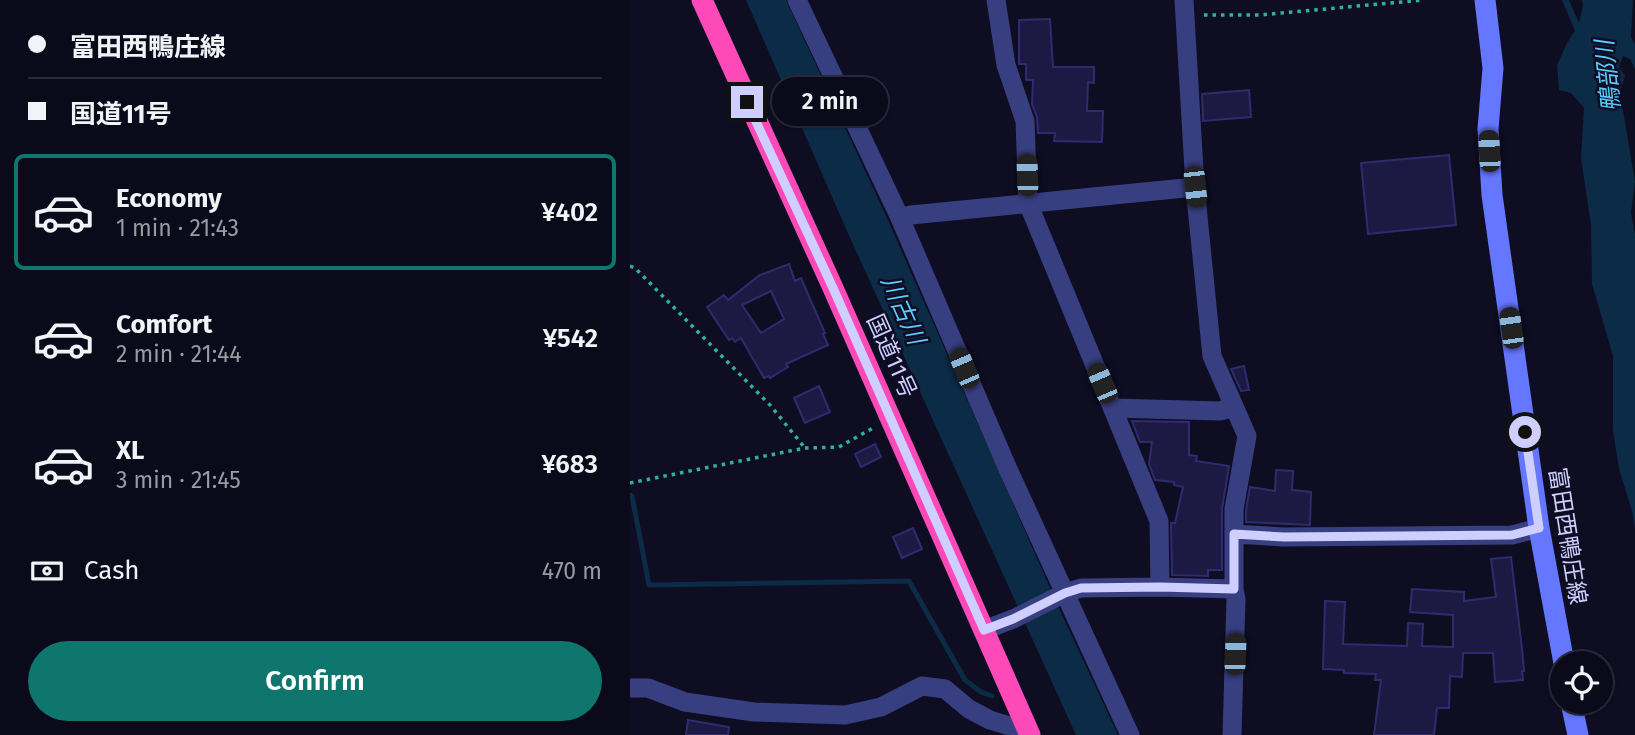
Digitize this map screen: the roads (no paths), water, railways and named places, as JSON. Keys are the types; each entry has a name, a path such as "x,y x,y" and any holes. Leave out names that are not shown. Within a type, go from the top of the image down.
{"highway":[{"name":"国道11号","path":"702,0 833,288 1028,730"}],"main road":[{"name":"富田西鴨庄線","path":"1485,0 1493,68 1488,128 1492,195 1539,528 1562,651"},
{"path":"1574,714 1578,735"}],"street":[{"path":"797,0 900,218 1062,595 1130,735"},
{"path":"996,0 1006,65 1025,121 1028,202 1159,521 1160,587"},
{"path":"1184,7 1195,187 1213,356 1247,436 1234,509 1236,599 1232,735"},
{"path":"900,218 1028,202 1195,187"},
{"path":"1113,408 1220,411 1234,407"},
{"path":"1234,534 1284,537 1512,535 1539,528"},
{"path":"984,630 1081,588 1234,589"},
{"path":"630,688 648,688 685,702 754,712 845,715 881,707 922,686 944,689 969,709 990,720 1028,730"}],"water":[{"name":"川古川","path":"746,0 786,0 887,218 1058,606 1118,735 1076,735 847,231"},
{"name":"鴨部川","path":"1562,0 1569,0 1579,23 1582,0 1633,0 1631,37 1635,44 1635,69 1630,59 1623,56 1619,67 1625,76 1620,92 1635,182 1631,213 1635,234 1635,529 1619,469 1613,430 1613,356 1592,284 1591,225 1581,158 1584,108 1571,93 1559,90 1557,65 1575,31"}],"waterway":[{"path":"630,495 649,585 909,581 965,680 981,692 992,696"}]}
